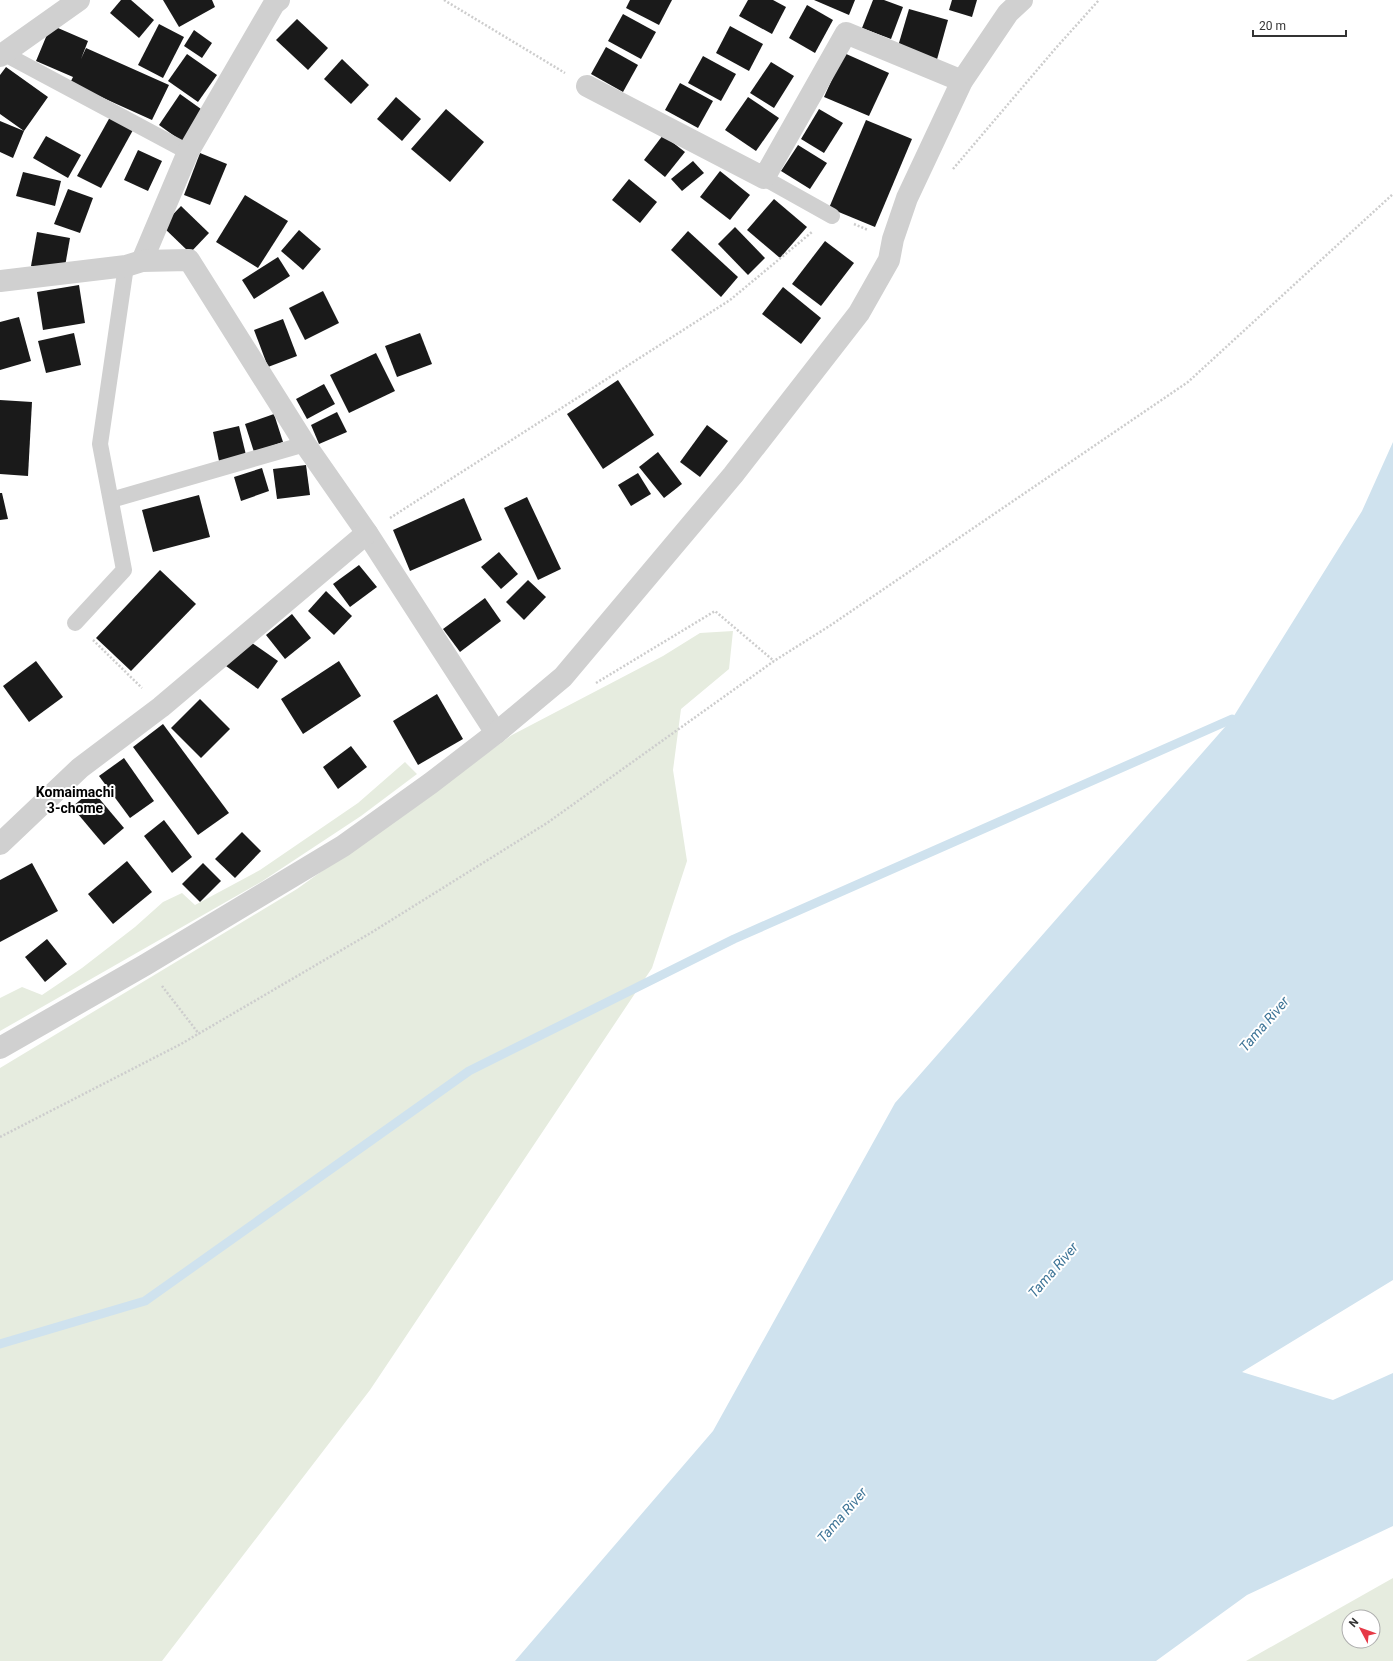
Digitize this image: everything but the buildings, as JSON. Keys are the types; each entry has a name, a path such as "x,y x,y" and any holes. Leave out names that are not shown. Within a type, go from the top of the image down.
{"street":[{"path":"1,54 79,0"},
{"path":"134,263 188,152 274,4 280,0"},
{"path":"0,1048 145,965 343,846 431,783 496,733 563,677 733,475 859,313 889,260 893,239 907,198 962,81 1012,4"},
{"path":"587,86 764,178 846,33 962,81"},
{"path":"0,281 134,263 188,260 304,444 367,533 496,733"},
{"path":"0,844 80,768 161,707 367,533"}],"lane":[{"path":"1,54 188,152"},
{"path":"764,178 832,216"},
{"path":"76,623 124,570 100,444 134,263"},
{"path":"111,500 304,444"}],"path":[{"path":"444,0 587,86"},
{"path":"949,174 1055,49 1099,0"},
{"path":"0,1136 135,1069 199,1033 369,934 547,823 774,661 831,625 1188,382 1393,194"},
{"path":"367,533 730,300 832,216 893,239"},
{"path":"593,684 715,611 774,661"},
{"path":"76,623 161,707"},
{"path":"145,965 199,1033"}],"shaded area":[{"path":"733,631 729,669 681,709 673,770 687,861 652,968 370,1390 162,1661 0,1661 0,1068 297,889 512,735 663,656 700,633"},
{"path":"405,762 417,774 361,816 261,882 0,1031 0,998 22,987 42,995 82,968 135,927 163,902 182,893 195,905 260,870 358,803"},
{"path":"1393,1578 1393,1661 1246,1661"}],"water":[{"name":"Tama River","path":"1393,442 1393,1280 1242,1372 1333,1400 1393,1373 1393,1526 1247,1595 1156,1661 515,1661 713,1431 895,1103 1232,719 1362,511"}],"waterway":[{"path":"0,1344 145,1301 469,1071 734,939 1232,719"}],"district":[{"name":"Komaimachi 3-chome","path":"75,800"}]}
